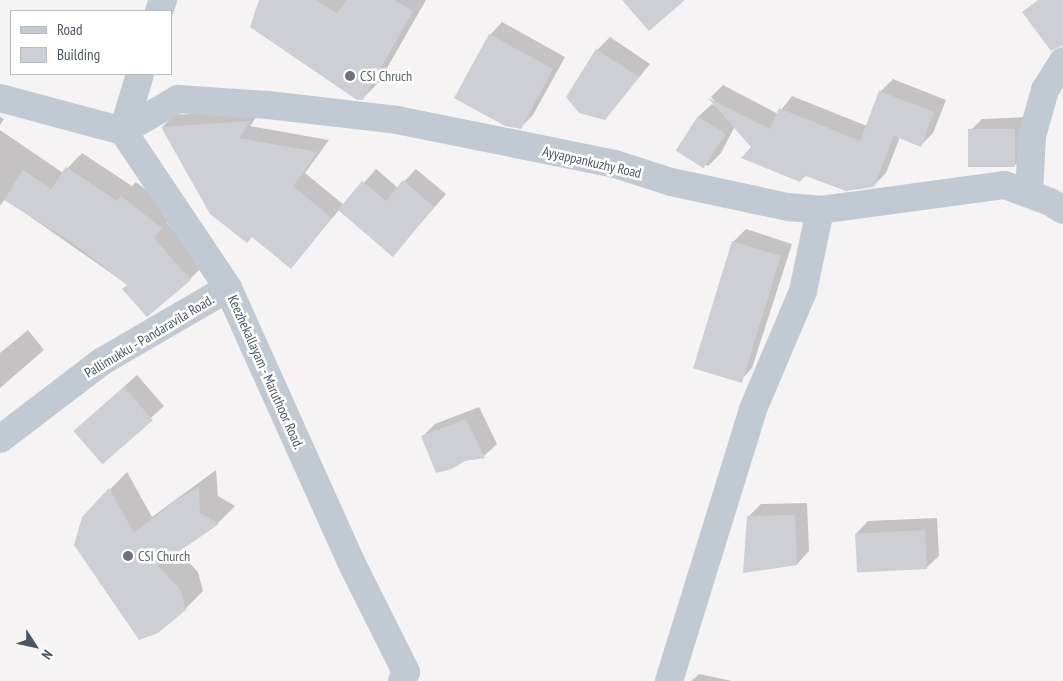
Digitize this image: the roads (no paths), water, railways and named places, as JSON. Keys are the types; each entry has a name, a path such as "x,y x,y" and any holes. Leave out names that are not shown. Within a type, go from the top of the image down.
{"street":[{"path":"1029,194 1032,136 1045,90 1063,61"},
{"path":"0,98 123,131 140,75"},
{"name":"Ayyappankuzhy Road","path":"123,131 178,99 268,105 397,120 615,164 728,195 820,210 1004,185 1063,210"},
{"name":"Keezhekallayam - Maruthoor Road.","path":"123,131 228,288 351,562 406,672 402,681"},
{"path":"669,681 752,409 803,290 820,210"},
{"name":"Pallimukku - Pandaravila Road.","path":"0,439 101,362 228,288"}],"place":[{"name":"CSI Chruch","path":"350,76"},
{"name":"CSI Church","path":"128,556"}]}
